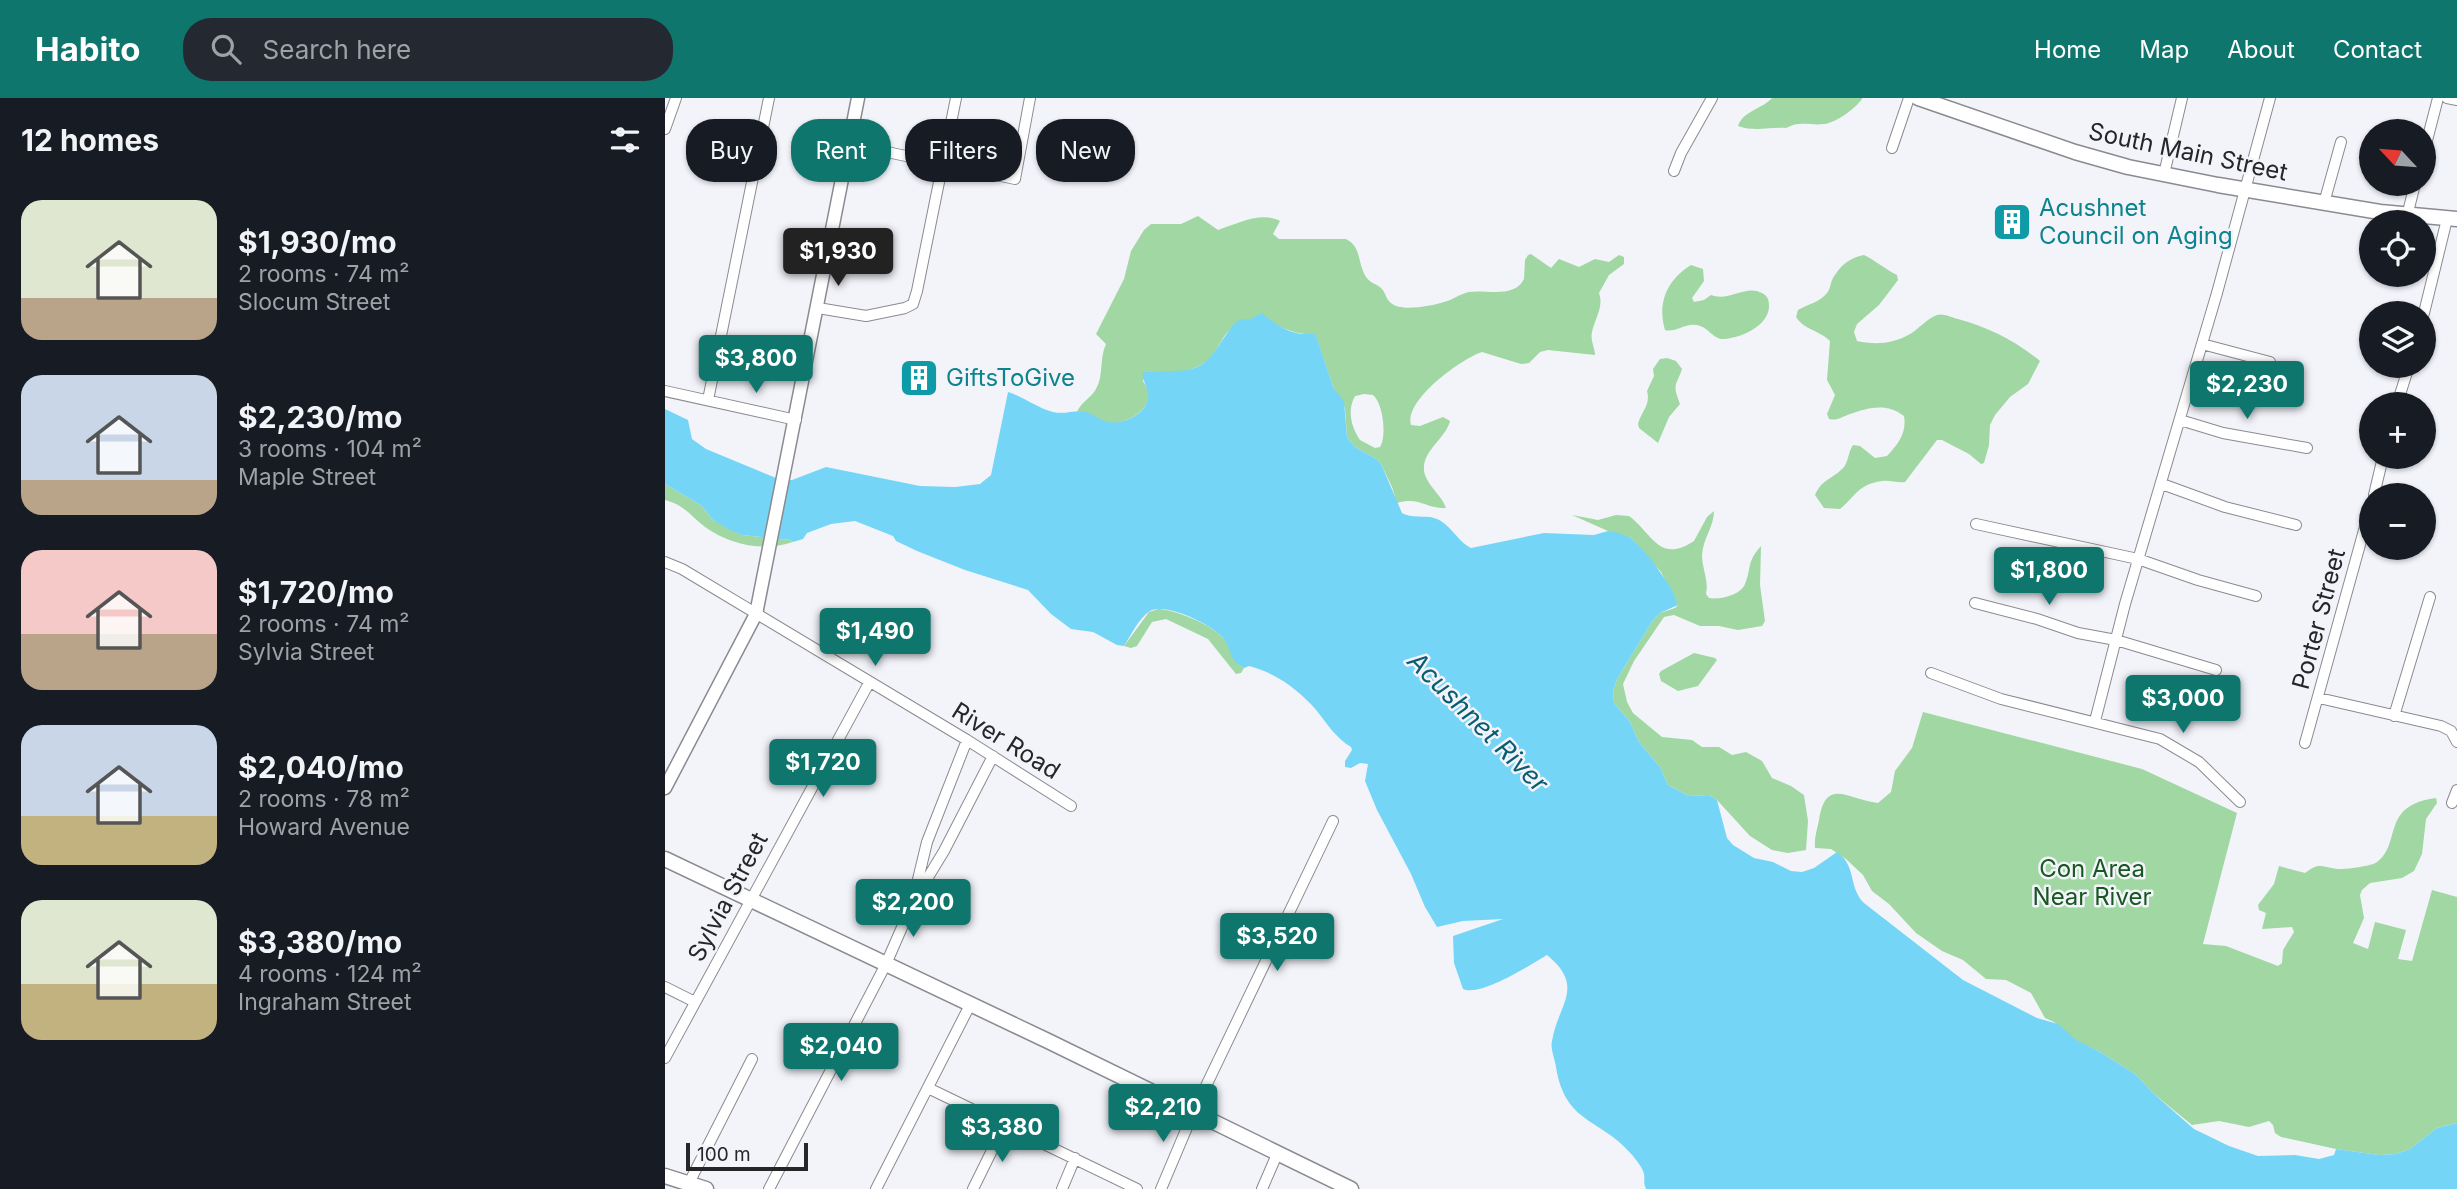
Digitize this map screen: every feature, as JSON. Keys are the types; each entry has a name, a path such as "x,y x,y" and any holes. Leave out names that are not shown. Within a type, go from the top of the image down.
{"main road":[{"name":"South Main Street","path":"1918,98 2092,157 2245,190 2369,210"},
{"path":"665,859 1351,1189"},
{"path":"665,1176 706,1189"}],"street":[{"path":"665,130 676,98"},
{"path":"708,400 769,98"},
{"path":"854,119 858,98"},
{"path":"952,119 956,98"},
{"path":"1022,141 1030,98"},
{"path":"1674,171 1681,153 1712,98"},
{"path":"1892,148 1909,98"},
{"path":"2164,174 2182,98"},
{"path":"2095,721 2138,559 2162,484 2270,98"},
{"path":"2433,119 2438,98"},
{"path":"2447,98 2457,100"},
{"path":"2324,203 2341,142"},
{"path":"665,788 756,614 842,182"},
{"path":"818,308 866,316 913,304 939,182"},
{"path":"2428,301 2452,219"},
{"path":"2202,344 2270,362"},
{"path":"665,391 796,420"},
{"path":"2180,420 2223,433 2307,448"},
{"path":"2162,484 2225,507 2296,525"},
{"path":"1976,524 2138,559 2256,596"},
{"name":"Porter Street","path":"2305,743 2359,550"},
{"name":"River Road","path":"665,562 682,569 967,740 1071,806"},
{"path":"2394,716 2430,597"},
{"path":"1975,603 2078,633 2116,640 2216,670"},
{"path":"1931,673 2001,699 2160,739 2199,762 2240,802"},
{"name":"Sylvia Street","path":"665,1058 869,682"},
{"path":"2319,698 2441,726 2451,731 2457,742"},
{"path":"913,902 927,842 967,740"},
{"path":"769,1189 886,964 913,902 944,851 993,756"},
{"path":"2452,803 2457,790"},
{"path":"1161,1189 1193,1111 1333,821"},
{"path":"665,987 695,1002"},
{"path":"876,1189 970,1005"},
{"path":"689,1183 752,1059"},
{"path":"928,1088 1137,1189"},
{"path":"972,1189 1004,1126"},
{"path":"1262,1189 1278,1152"},
{"path":"1062,1189 1075,1158"}],"green space":[{"path":"1772,98 1862,99 1855,107 1829,123 1762,129 1738,126 1748,113"},
{"path":"1198,216 1218,230 1265,217 1280,221 1273,234 1279,239 1346,239 1356,249 1367,278 1382,289 1391,303 1402,307 1432,305 1469,292 1514,289 1524,279 1525,260 1531,254 1551,268 1559,259 1579,267 1595,259 1609,262 1619,255 1624,257 1624,264 1609,275 1599,293 1600,308 1592,335 1595,355 1548,350 1540,352 1529,363 1521,364 1482,352 1448,372 1416,404 1411,415 1411,425 1420,426 1443,417 1450,421 1425,460 1424,467 1427,480 1446,508 1439,508 1411,501 1397,503 1378,460 1355,447 1347,437 1345,408 1334,389 1315,334 1289,330 1267,318 1231,329 1212,356 1199,366 1173,373 1147,371 1143,381 1149,397 1147,403 1139,413 1127,420 1109,423 1077,412 1098,384 1106,344 1096,334 1124,279 1131,251 1151,224 1181,224","holes":["1373,395 1379,405 1383,428 1382,442 1380,447 1375,448 1360,440 1354,430 1351,413 1355,396"]},
{"path":"1864,255 1897,275 1898,280 1879,305 1857,324 1854,332 1857,341 1891,342 1942,314 1991,331 2040,361 2028,384 2010,397 1995,415 1990,425 1989,445 1984,463 1981,464 1969,454 1937,440 1905,482 1874,483 1862,488 1840,509 1824,508 1815,495 1824,482 1844,467 1853,445 1860,446 1875,458 1887,456 1898,443 1904,428 1904,416 1885,408 1871,408 1829,419 1827,414 1835,395 1827,380 1830,341 1803,325 1796,317 1798,310 1827,293 1842,266"},
{"path":"1691,265 1703,269 1704,281 1692,298 1694,302 1711,295 1718,297 1756,291 1764,294 1768,300 1769,307 1764,320 1753,330 1724,339 1696,325 1665,330 1662,311 1666,293 1676,278"},
{"path":"1660,359 1676,361 1682,369 1676,388 1680,404 1669,417 1658,443 1639,428 1638,424 1647,404 1647,391 1654,376 1653,369"},
{"path":"665,484 702,506 713,520 742,535 793,542 759,546 725,538 705,527 682,508 665,500"},
{"path":"1714,511 1702,555 1706,594 1709,598 1719,598 1730,596 1743,588 1751,561 1761,546 1760,585 1765,621 1762,626 1738,630 1700,626 1674,615 1664,617 1634,661 1623,684 1627,702 1633,713 1662,737 1692,740 1702,747 1719,747 1732,755 1746,752 1762,761 1772,778 1804,795 1808,821 1806,850 1788,853 1772,850 1750,836 1717,800 1709,795 1689,796 1668,785 1660,767 1639,742 1630,722 1614,703 1613,691 1617,679 1653,620 1660,613 1678,605 1661,572 1631,538 1572,515 1598,520 1616,515 1629,516 1657,544 1672,549 1694,541 1707,517"},
{"path":"1158,609 1193,619 1217,633 1226,642 1236,662 1244,668 1241,673 1236,674 1208,639 1166,619 1152,622 1137,646 1124,646 1149,612"},
{"path":"1694,653 1717,660 1698,686 1678,691 1661,681 1661,671"},
{"name":"Con Area Near River","path":"1923,712 2142,769 2237,813 2203,944 2226,946 2278,966 2282,963 2283,950 2294,932 2292,927 2262,929 2266,913 2259,910 2258,905 2274,884 2279,866 2305,873 2319,866 2344,869 2377,862 2389,845 2399,817 2407,808 2436,798 2437,803 2426,819 2422,854 2414,871 2402,878 2370,883 2362,890 2360,895 2364,918 2353,943 2368,949 2375,922 2406,930 2398,959 2412,961 2432,890 2457,897 2457,1123 2437,1128 2410,1149 2396,1154 2379,1155 2281,1137 2275,1133 2269,1121 2249,1127 2219,1121 2192,1125 2154,1094 2135,1074 2100,1052 2072,1039 2054,1022 2045,1018 2031,993 2006,980 1986,979 1963,960 1942,951 1916,933 1889,904 1872,891 1863,875 1846,859 1831,849 1815,848 1815,844 1822,807 1827,798 1840,794 1878,803 1891,792 1895,771 1912,748"}],"water":[{"name":"Acushnet River","path":"1262,313 1286,329 1301,334 1315,333 1334,389 1344,401 1347,437 1355,447 1378,460 1402,513 1436,519 1471,548 1544,533 1594,535 1608,531 1631,538 1651,559 1671,588 1678,605 1660,613 1653,620 1617,679 1613,691 1614,703 1630,722 1639,742 1660,767 1668,785 1689,796 1709,795 1717,800 1727,838 1733,845 1754,858 1773,862 1791,871 1802,872 1814,868 1837,852 1847,864 1859,897 1864,903 1963,980 2037,1018 2058,1024 2076,1040 2135,1074 2194,1129 2229,1146 2258,1156 2295,1155 2319,1159 2334,1155 2336,1149 2379,1155 2396,1154 2410,1149 2437,1128 2457,1123 2457,1189 1646,1189 1643,1172 1633,1156 1609,1134 1576,1111 1561,1086 1552,1051 1555,1028 1567,987 1559,966 1547,955 1493,984 1471,990 1463,989 1454,963 1453,936 1503,919 1463,921 1437,927 1377,810 1365,781 1368,764 1345,767 1351,747 1310,703 1278,678 1259,669 1239,665 1218,633 1189,616 1157,609 1142,618 1124,646 1117,645 1093,632 1071,629 1051,614 1028,590 917,551 896,541 893,536 855,521 831,524 807,533 803,539 793,542 742,535 713,520 702,506 665,484 665,409 688,420 692,439 706,449 781,480 792,480 826,467 920,486 955,487 980,484 991,475 1008,392 1053,412 1081,411 1102,420 1124,421 1137,415 1146,405 1148,396 1143,373 1195,368 1210,357 1236,322"}],"place":[{"name":"Acushnet Council on Aging","path":"2012,222"},
{"name":"GiftsToGive","path":"919,378"}]}
